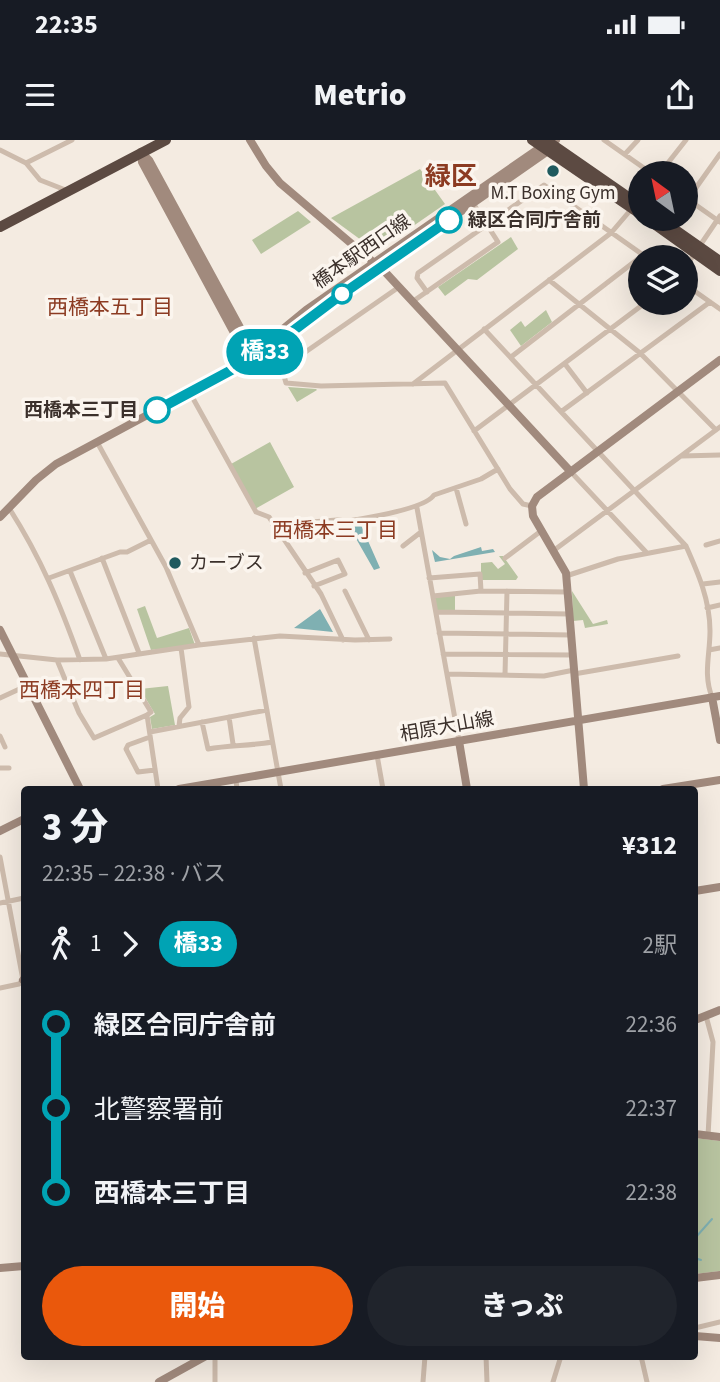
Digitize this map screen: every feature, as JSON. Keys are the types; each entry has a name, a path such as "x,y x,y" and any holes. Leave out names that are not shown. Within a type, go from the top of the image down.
{"highway":[{"path":"0,227 164,140"},
{"path":"546,143 628,199"},
{"path":"666,231 689,245"},
{"path":"674,231 691,245"},
{"path":"698,250 720,261"},
{"path":"698,251 720,271"}],"street":[{"path":"26,163 72,140"},
{"path":"250,140 262,161 281,183 399,287 646,552"},
{"path":"604,140 635,161"},
{"path":"625,154 638,140"},
{"path":"669,161 686,140"},
{"name":"橋本駅西口線","path":"0,517 51,467 275,344 377,265 546,143"},
{"name":"橋本駅西口線","path":"253,357 291,322 473,203 546,143"},
{"path":"0,150 26,163 40,180 68,191"},
{"path":"141,152 149,160 249,344 253,357"},
{"path":"698,183 720,154"},
{"path":"427,292 416,274 544,185 629,245"},
{"path":"412,302 497,243 498,239 473,203"},
{"path":"698,206 719,220 698,249"},
{"path":"412,384 611,233 628,216"},
{"path":"511,357 628,269"},
{"path":"549,280 640,353 718,428 553,551"},
{"path":"281,369 399,287"},
{"path":"698,294 720,309"},
{"path":"562,411 710,302"},
{"path":"474,431 629,315"},
{"path":"484,329 686,545 703,584 710,629 706,668 716,697 720,740"},
{"path":"275,344 286,383 321,386 445,383 521,502 532,506"},
{"path":"584,786 566,576 534,519 532,506 537,496 720,360"},
{"path":"565,363 587,393"},
{"path":"190,393 256,512 269,517 314,586 343,640"},
{"path":"97,442 166,568 199,645"},
{"path":"682,456 720,454"},
{"path":"273,525 348,521 417,508 434,495 481,479 498,469"},
{"path":"456,488 466,524"},
{"path":"417,508 466,786"},
{"path":"9,509 60,602 80,660"},
{"path":"505,558 541,531"},
{"path":"403,546 421,532"},
{"path":"49,579 102,558 127,552 151,540"},
{"path":"706,545 720,541"},
{"path":"566,576 646,552 686,545"},
{"path":"102,558 139,653"},
{"path":"305,573 338,560 341,562 345,573 314,586"},
{"path":"70,571 106,659"},
{"path":"429,578 480,574 481,592"},
{"path":"703,584 720,582"},
{"path":"345,591 369,640"},
{"path":"433,596 507,591 567,592"},
{"path":"505,675 507,591"},
{"path":"707,608 720,605"},
{"path":"436,612 569,614"},
{"path":"710,629 720,627"},
{"path":"0,630 78,786"},
{"path":"439,633 571,635"},
{"path":"0,654 11,653 57,660 106,659 280,636 343,640 390,639"},
{"path":"254,638 280,786"},
{"path":"179,726 180,718 188,707 181,648"},
{"path":"709,650 720,648"},
{"path":"443,654 572,655"},
{"path":"447,674 544,676 678,656"},
{"path":"118,657 150,711 150,735 158,786"},
{"path":"57,660 79,713 94,738 148,715"},
{"path":"0,698 26,686"},
{"name":"相原大山線","path":"236,785 278,772 716,697"},
{"path":"155,770 138,772 126,749 128,745 179,726 267,710"},
{"path":"229,717 233,744"},
{"path":"202,722 207,748 272,742"},
{"path":"0,736 5,747"},
{"path":"377,755 382,786"},
{"path":"0,768 9,768"},
{"path":"682,786 720,780"},
{"path":"0,831 21,821"},
{"path":"0,857 21,963"},
{"path":"698,891 720,887"},
{"path":"0,902 21,899"},
{"path":"0,988 21,982"},
{"path":"698,1019 720,1010"},
{"path":"706,1016 713,1042 708,1136"},
{"path":"698,1134 720,1137"},
{"path":"0,1268 21,1266"},
{"path":"698,1278 720,1275"},
{"path":"698,1327 720,1322"},
{"path":"698,1336 720,1338"},
{"path":"163,1381 199,1360"},
{"path":"215,1360 215,1382"},
{"path":"423,1382 425,1360"},
{"path":"486,1360 487,1382"},
{"path":"553,1382 560,1360"},
{"path":"642,1360 647,1382"}],"green space":[{"path":"420,169 445,204 380,249 372,248 331,218"},
{"path":"298,211 311,222 261,254 252,240"},
{"path":"511,237 518,249 477,280 468,279 445,296 438,287"},
{"path":"546,310 552,322 521,346 510,330 521,321 525,327"},
{"path":"288,387 316,389 317,390 297,402"},
{"path":"270,442 294,487 255,509 231,464"},
{"path":"499,556 503,556 518,577 516,580 481,580 481,563 492,562 498,569 505,564"},
{"path":"572,591 593,624 607,620 608,624 585,628 583,620 573,621"},
{"path":"455,593 455,612 436,612 433,596"},
{"path":"145,606 157,638 189,628 195,645 151,650 137,609"},
{"path":"168,686 175,725 152,729 150,717 155,714 140,689"},
{"path":"698,1138 720,1141 720,1271 698,1274"}],"water":[{"path":"361,525 380,568 374,570 350,528"},
{"path":"481,547 482,551 493,549 495,552 435,562 432,550 440,557 450,559"},
{"path":"320,609 333,632 294,628"}],"waterway":[{"path":"698,1235 712,1219"}],"bus line":[{"name":"橋33","path":"157,410 265,352 311,316 449,220"}],"place":[{"name":"M.T Boxing Gym","path":"553,171"},
{"name":"緑区合同庁舎前","path":"449,220"},
{"name":"西橋本三丁目","path":"157,410"},
{"name":"カーブス","path":"175,563"}],"district":[{"name":"緑区","path":"451,176"},
{"name":"西橋本五丁目","path":"110,307"},
{"name":"西橋本三丁目","path":"335,530"},
{"name":"西橋本四丁目","path":"82,690"}]}
